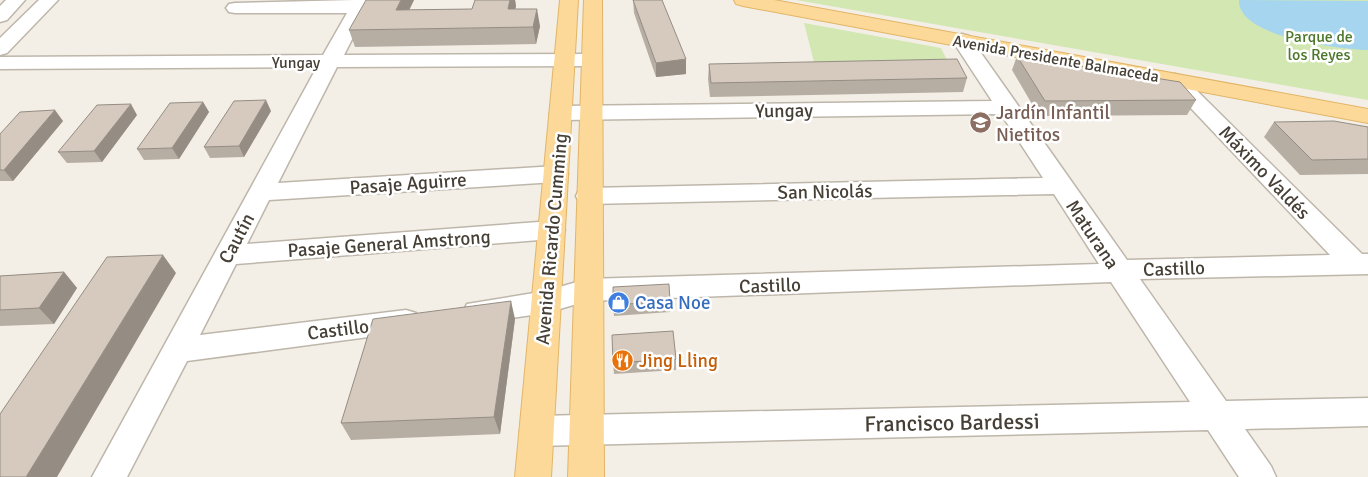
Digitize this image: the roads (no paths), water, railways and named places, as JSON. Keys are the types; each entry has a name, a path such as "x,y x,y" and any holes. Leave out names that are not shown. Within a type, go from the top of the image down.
{"main road":[{"name":"Avenida Ricardo Cumming","path":"570,0 578,60 590,113 586,477"},
{"name":"Avenida Ricardo Cumming","path":"532,477 561,113 578,60 593,0"},
{"name":"Avenida Presidente Balmaceda","path":"743,0 1368,116"}],"street":[{"path":"0,16 16,0"},
{"path":"0,48 7,33 49,0"},
{"path":"237,4 361,3"},
{"name":"Cautín","path":"108,477 361,3"},
{"name":"Maturana","path":"962,40 1258,477"},
{"name":"Yungay","path":"0,63 578,60"},
{"name":"Máximo Valdés","path":"1175,80 1362,264"},
{"name":"Yungay","path":"561,113 1007,107"},
{"name":"Pasaje Aguirre","path":"260,192 556,174"},
{"name":"San Nicolás","path":"588,196 1061,186"},
{"name":"Pasaje General Amstrong","path":"227,255 552,230"},
{"name":"Castillo","path":"176,350 546,302 587,290 1119,272 1144,268 1362,264"},
{"name":"Francisco Bardessi","path":"536,432 1368,412"}],"water":[{"path":"1239,0 1368,1 1368,50 1315,44 1272,32 1255,24 1243,13"}],"place":[{"name":"Jardín Infantil Nietitos","path":"980,123"},
{"name":"Casa Noe","path":"619,302"},
{"name":"Jing Lling","path":"623,360"}],"park label":[{"name":"Parque de los Reyes","path":"1319,45"}]}
